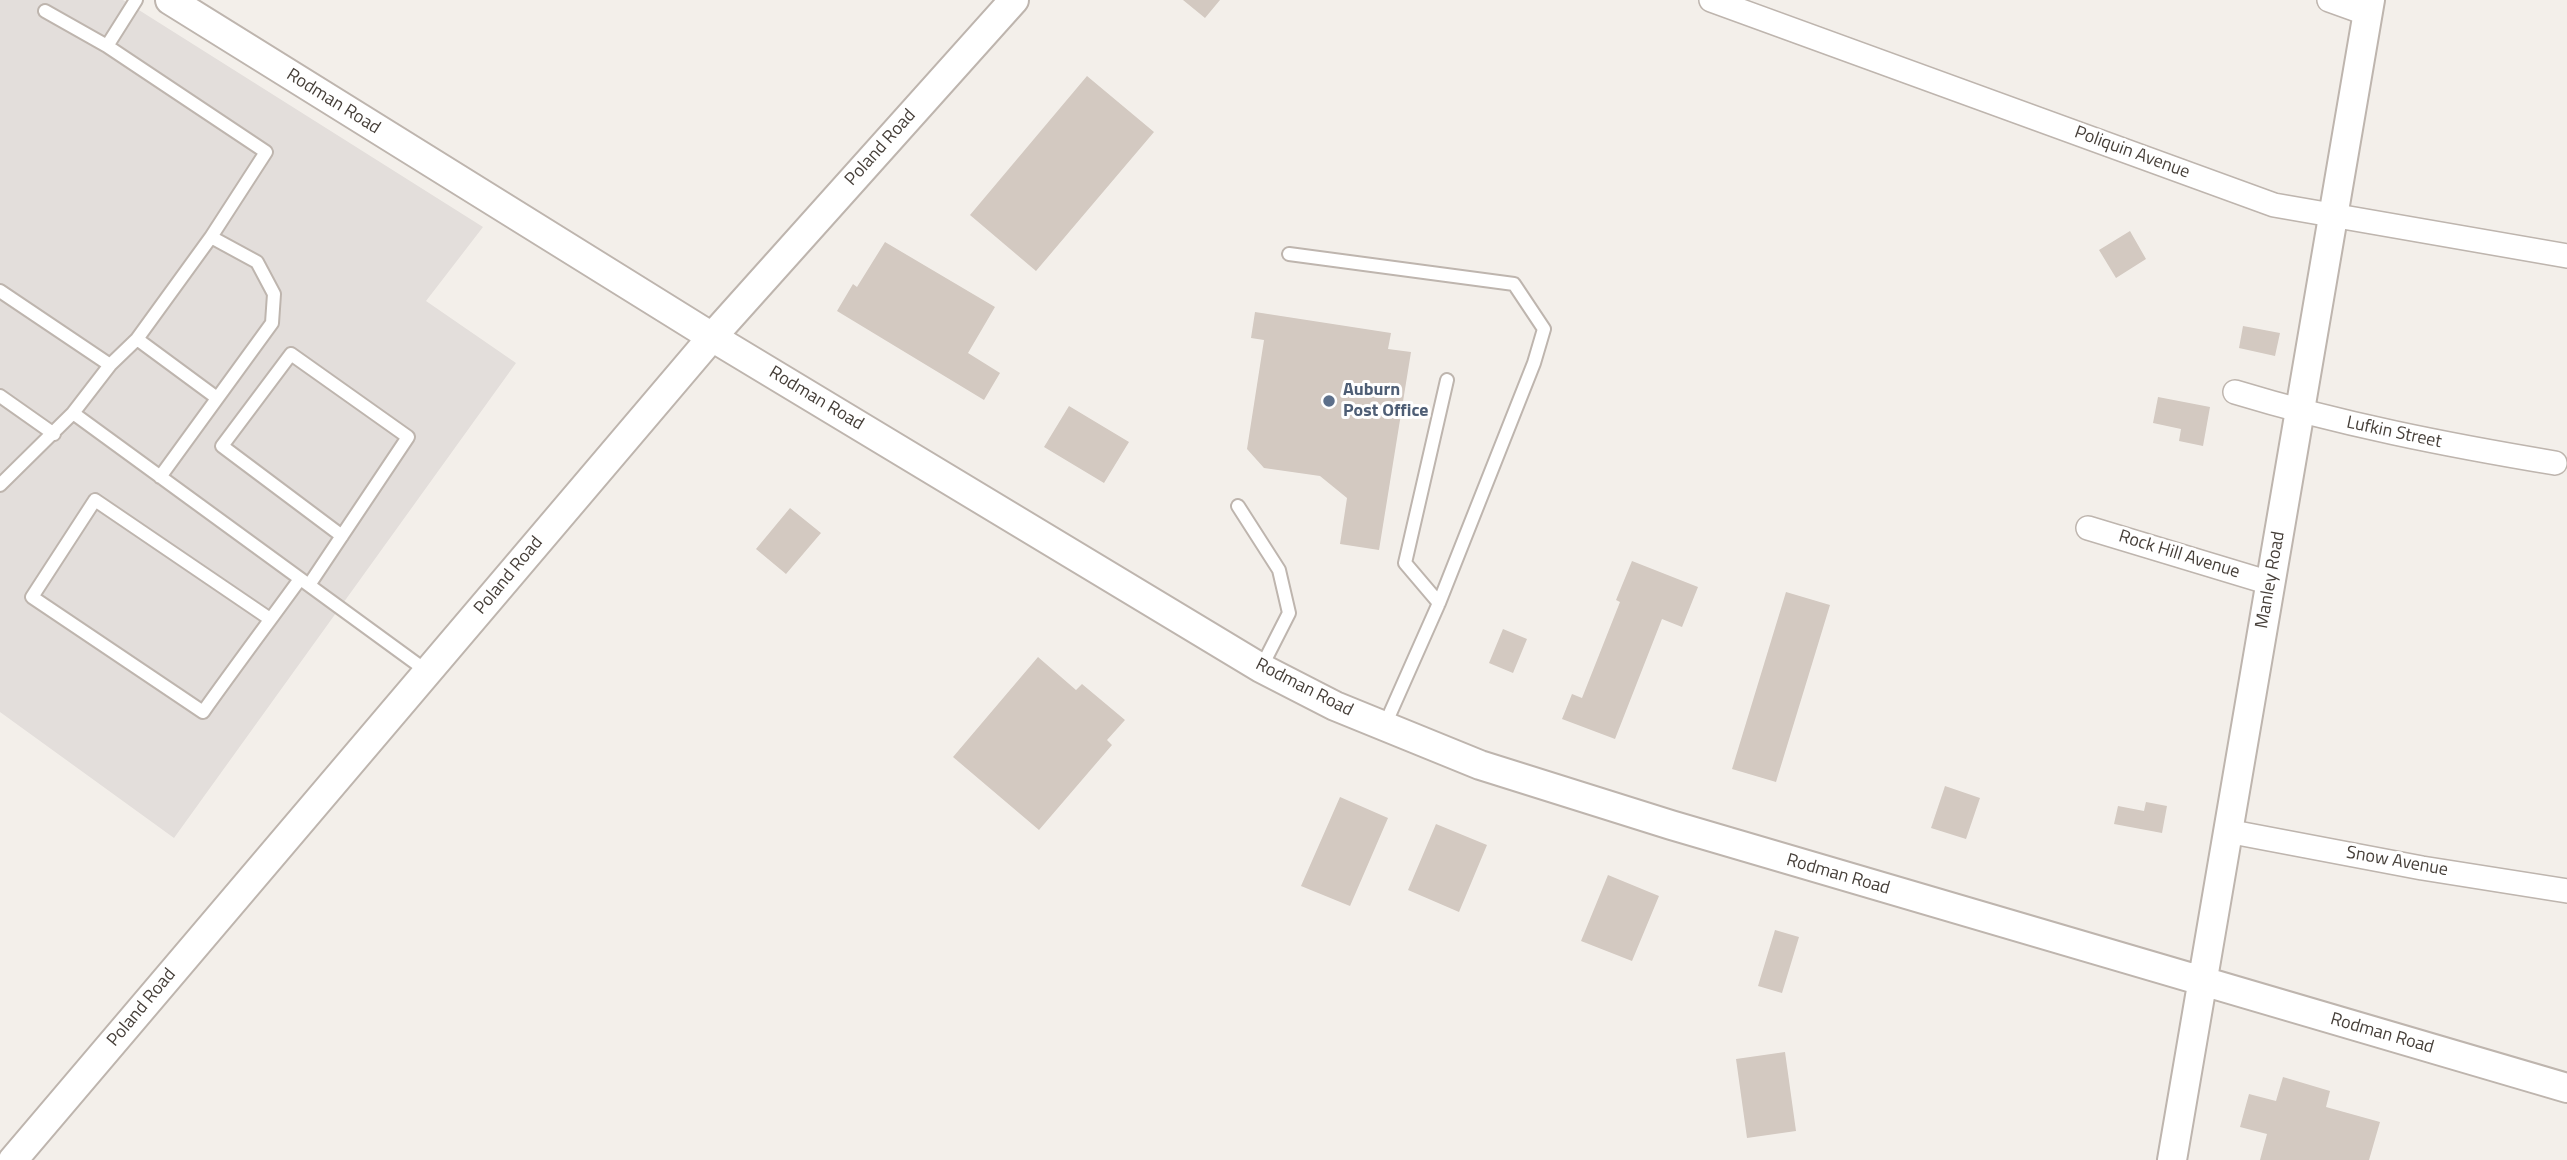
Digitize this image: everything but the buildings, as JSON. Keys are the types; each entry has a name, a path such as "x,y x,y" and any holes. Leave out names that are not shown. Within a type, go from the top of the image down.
{"street":[{"name":"Rodman Road","path":"170,0 712,337 1261,668 1335,706 1480,765 1671,825 2567,1088"},
{"name":"Poland Road","path":"13,1160 712,337 1014,0"},
{"name":"Poliquin Avenue","path":"1711,0 2274,205 2567,256"},
{"path":"2329,0 2369,7"},
{"name":"Manley Road","path":"2172,1160 2369,7"},
{"name":"Lufkin Street","path":"2235,392 2300,412 2426,441 2555,463"},
{"name":"Rock Hill Avenue","path":"2088,527 2270,583"},
{"name":"Snow Avenue","path":"2227,831 2567,891"}],"lane":[{"path":"107,46 136,0"},
{"path":"0,485 54,434 110,365 137,339 211,237 266,152 107,46 45,11"},
{"path":"160,477 272,323 274,294 257,262 211,237"},
{"path":"1289,254 1514,284 1545,329 1439,603 1384,727"},
{"path":"0,291 110,365"},
{"path":"137,339 217,398"},
{"path":"271,619 95,500 32,597 203,712 271,619 342,536 408,437 291,354 222,446 342,536"},
{"path":"1439,603 1405,563 1447,380"},
{"path":"0,396 54,434"},
{"path":"73,413 428,672"},
{"path":"1238,506 1279,570 1289,613 1261,668"}],"shaded area":[{"path":"0,0 123,0 483,227 426,301 516,363 174,838 0,712"}],"place":[{"name":"Auburn Post Office","path":"1329,401"}]}
